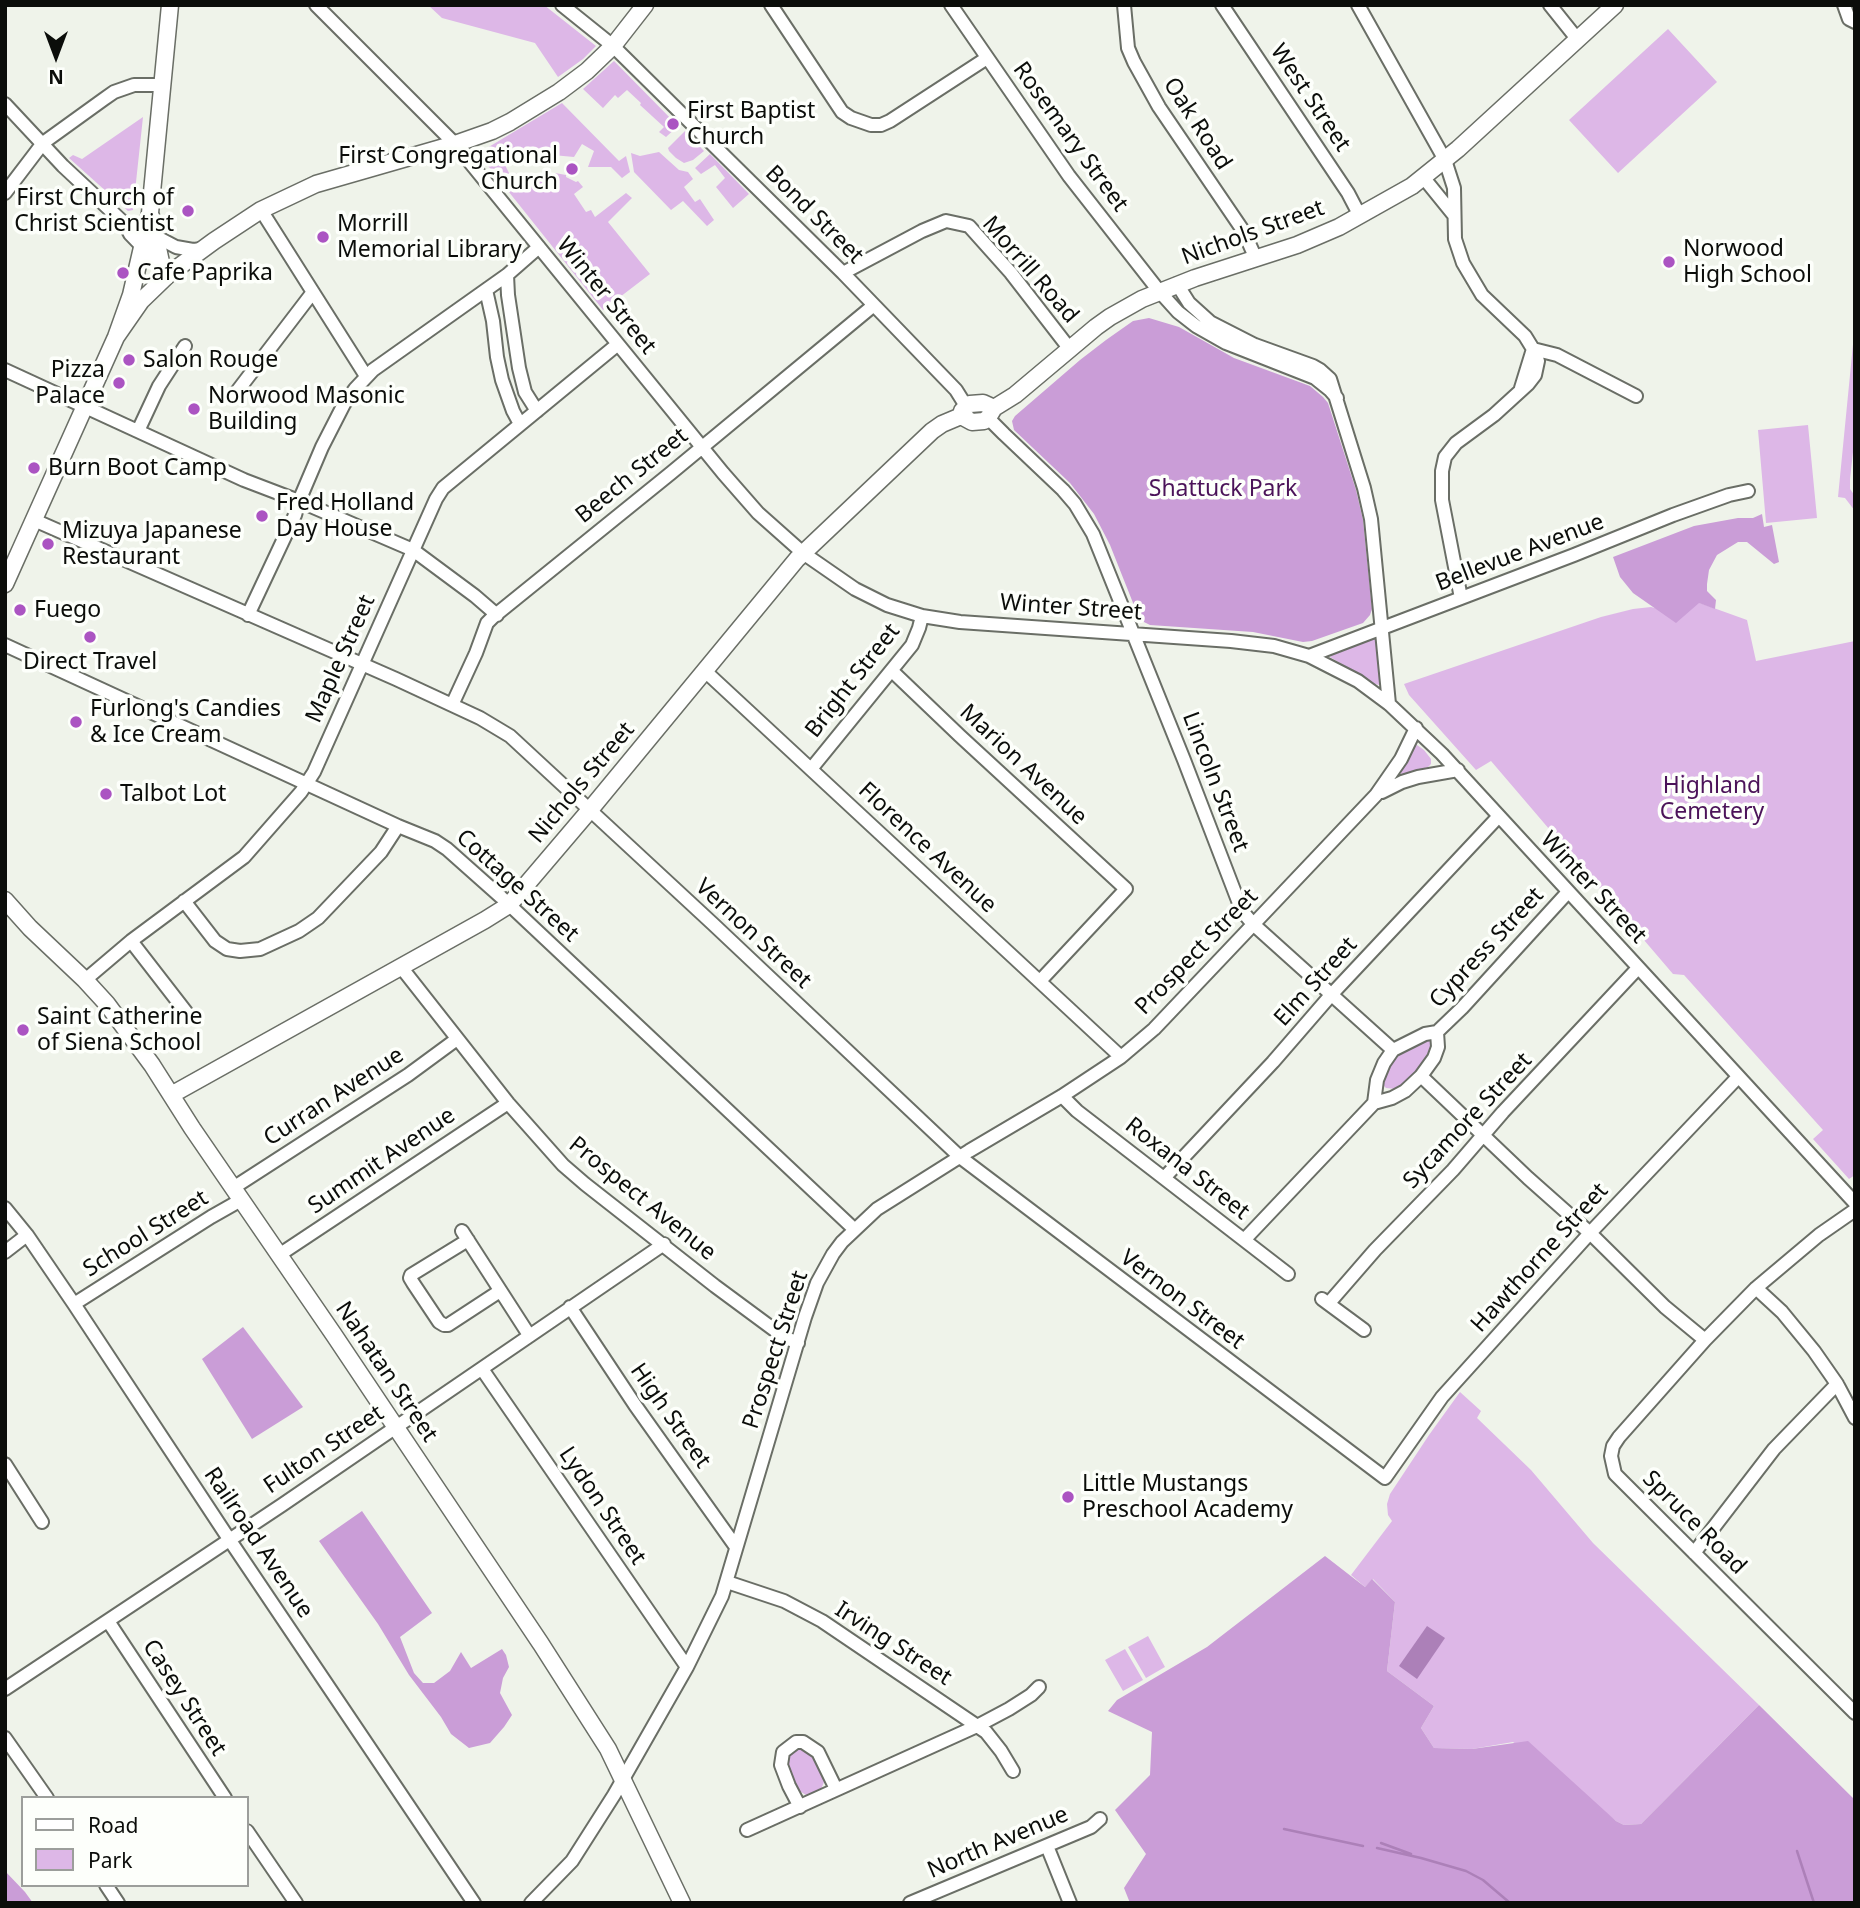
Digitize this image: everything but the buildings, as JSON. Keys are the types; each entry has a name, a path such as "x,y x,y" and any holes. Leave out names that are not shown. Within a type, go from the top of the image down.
{"main road":[{"path":"5,584 116,337 149,238 170,5"},
{"path":"116,337 141,301 169,274 261,210 325,181 456,144 492,131 574,82 613,46 645,5"},
{"name":"Nichols Street","path":"991,413 1110,317 1177,284 1297,245 1398,195 1445,160 1615,5"},
{"path":"149,238 169,274"},
{"path":"963,411 970,404 983,403 991,413"},
{"name":"Nichols Street","path":"171,1095 509,905 803,553 927,436 963,411"},
{"name":"Nahatan Street","path":"5,900 30,928 85,980 131,1035 396,1426 607,1749 682,1903"}],"street":[{"name":"Winter Street","path":"316,5 456,144 701,447 758,513 803,553 855,589 887,605 922,616 960,622 1263,644 1309,656 1358,681 1416,728 1458,770 1855,1203"},
{"name":"Bond Street","path":"562,5 613,46 874,304 956,390 963,411"},
{"path":"771,5 842,111 851,118 871,125 890,121 987,58"},
{"name":"Rosemary Street","path":"951,5 1069,176 1178,312 1206,332 1238,349 1280,360"},
{"name":"Oak Road","path":"1125,5 1128,48 1134,62 1159,107 1244,232 1256,259"},
{"name":"West Street","path":"1222,5 1348,193 1360,216"},
{"path":"1358,5 1445,160 1454,188 1453,214 1458,251 1482,295 1525,336 1533,349 1557,355 1636,396"},
{"path":"1550,5 1578,40"},
{"path":"1844,5 1853,22"},
{"path":"5,193 51,135 114,92 134,85 162,85"},
{"path":"5,104 63,166 124,223 136,226 149,238 181,248 202,249"},
{"path":"1423,177 1453,214"},
{"path":"261,210 366,376"},
{"name":"Morrill Road","path":"844,274 922,231 946,221 969,226 1069,348"},
{"path":"248,615 295,516 322,447 344,404 366,376 507,275 539,247"},
{"path":"507,275 519,369 525,391 537,411"},
{"path":"1177,284 1189,303 1210,322 1315,378 1337,398 1371,519 1389,704"},
{"path":"486,290 502,380 520,424"},
{"path":"232,398 313,292"},
{"name":"Beech Street","path":"452,705 487,623 874,304"},
{"name":"Maple Street","path":"85,980 131,940 244,857 307,783 443,488 618,344"},
{"path":"138,431 159,386 185,346"},
{"path":"1461,598 1442,500 1445,457 1456,443 1494,415 1520,389 1533,349"},
{"path":"5,370 244,480 413,550 497,615"},
{"path":"991,413 1004,434 1051,478 1085,519 1134,634"},
{"name":"Bellevue Avenue","path":"1309,656 1684,511 1748,491"},
{"name":"Vernon Street","path":"34,520 452,705 510,736 960,1157 1385,1478"},
{"name":"Bright Street","path":"811,769 916,638 922,616"},
{"name":"Lincoln Street","path":"1134,634 1239,904 1247,918 1393,1050"},
{"name":"Cottage Street","path":"5,645 435,841 447,849 854,1229"},
{"name":"Florence Avenue","path":"705,671 1121,1057"},
{"name":"Marion Avenue","path":"892,671 1126,889 1040,981"},
{"name":"Prospect Street","path":"531,1903 572,1861 623,1780 687,1667 722,1597 804,1317 817,1283 833,1254 854,1229 877,1209 1062,1096 1121,1057 1154,1029 1376,796 1401,759 1416,728"},
{"name":"Prospect Street","path":"1376,796 1402,782 1458,770"},
{"name":"Elm Street","path":"1164,1178 1499,816"},
{"path":"184,901 215,941 227,949 260,949 299,931 318,918 381,852 398,826"},
{"name":"Cypress Street","path":"1393,1050 1425,1034 1437,1032 1568,892"},
{"path":"131,940 186,1012"},
{"name":"Prospect Avenue","path":"401,967 508,1103 563,1165 784,1337 798,1343"},
{"name":"Sycamore Street","path":"1364,1330 1325,1301 1484,1135 1638,968"},
{"name":"Cypress Street","path":"1245,1240 1374,1103 1405,1091 1421,1076 1434,1058 1438,1047 1437,1032"},
{"name":"Curran Avenue","path":"237,1194 457,1039"},
{"path":"1374,1103 1377,1080 1393,1050"},
{"path":"1421,1076 1590,1233 1665,1307 1705,1340"},
{"name":"Hawthorne Street","path":"1385,1478 1442,1397 1590,1233 1738,1077"},
{"name":"Roxana Street","path":"1062,1096 1077,1111 1287,1274"},
{"name":"Summit Avenue","path":"279,1255 508,1103"},
{"name":"School Street","path":"74,1304 211,1217 237,1194"},
{"name":"Railroad Avenue","path":"5,1208 27,1235 74,1304 474,1903"},
{"name":"Spruce Road","path":"1855,1210 1819,1235 1756,1288 1705,1340 1619,1437 1611,1456 1615,1474 1855,1713"},
{"path":"5,1252 27,1235"},
{"path":"500,1291 444,1325 439,1322 410,1278 465,1235 529,1335"},
{"name":"Fulton Street","path":"5,1689 664,1244"},
{"path":"1756,1288 1782,1312 1814,1351 1837,1384 1855,1418"},
{"name":"High Street","path":"570,1307 635,1405 736,1547"},
{"name":"Lydon Street","path":"482,1369 687,1667"},
{"path":"1694,1553 1774,1449 1837,1384"},
{"path":"5,1464 42,1522"},
{"name":"Irving Street","path":"727,1582 784,1601 821,1621 986,1732 1013,1772"},
{"name":"Casey Street","path":"108,1621 224,1796"},
{"path":"747,1830 977,1726 1009,1709 1039,1687"},
{"path":"5,1738 46,1796"},
{"path":"800,1807 781,1765 783,1752 796,1742 803,1742 818,1752 836,1789"},
{"name":"North Avenue","path":"910,1903 1091,1827 1101,1819"},
{"path":"248,1832 296,1903"},
{"path":"1046,1846 1070,1903"},
{"path":"107,1887 118,1903"}],"green space":[{"path":"428,5 544,5 596,46 558,77 535,43 442,18"},
{"path":"1668,29 1717,82 1618,173 1569,120"},
{"path":"614,61 678,126 666,137 659,132 664,127 627,90 618,98 615,95 603,108 583,89"},
{"path":"562,103 619,161 626,156 630,172 622,178 611,167 588,167 594,151 582,144 574,157 510,151 506,167 509,173 554,178 555,173 578,181 583,187 574,194 586,212 591,210 595,217 626,193 632,198 608,222 650,274 603,310 485,162 487,148"},
{"path":"143,117 133,210 128,211 69,158 73,155 82,159"},
{"path":"685,131 704,151 684,163 668,148"},
{"path":"659,152 679,170 688,172 693,179 684,187 695,202 700,199 714,220 707,226 683,201 671,210 634,172 631,153 640,156"},
{"path":"710,154 749,194 733,208 716,187 725,178 715,165 701,174 695,168"},
{"name":"Shattuck Park","path":"1149,318 1179,327 1234,358 1310,386 1328,403 1363,520 1372,609 1363,623 1303,642 1253,632 1150,625 1139,618 1110,545 1094,514 1070,483 1014,430 1012,421 1106,340 1133,321"},
{"path":"1855,324 1855,434 1850,489 1855,496 1855,511 1845,498 1838,497"},
{"path":"1808,425 1817,518 1766,523 1758,430"},
{"path":"1762,514 1764,527 1772,525 1779,562 1774,564 1747,542 1738,542 1717,555 1709,570 1707,584 1707,591 1716,600 1715,609 1699,603 1676,623 1633,593 1620,577 1613,557 1694,526 1753,518"},
{"name":"Highland Cemetery","path":"1697,602 1747,620 1756,661 1855,641 1855,1175 1849,1179 1813,1139 1823,1130 1684,975 1673,974 1491,761 1476,770 1409,695 1404,684 1601,617 1651,607 1666,611"},
{"path":"1376,637 1379,685 1330,657 1332,654"},
{"path":"1417,745 1431,759 1431,764 1403,775 1400,769 1412,748"},
{"path":"1430,1039 1429,1052 1417,1073 1396,1089 1386,1088 1384,1078 1400,1054 1412,1045"},
{"path":"243,1327 303,1407 252,1439 202,1359"},
{"path":"1460,1392 1481,1411 1477,1418 1531,1470 1593,1543 1759,1705 1641,1824 1624,1825 1616,1821 1513,1742 1472,1749 1434,1748 1421,1728 1434,1706 1387,1671 1395,1602 1373,1579 1365,1587 1351,1575 1392,1521 1388,1515 1387,1504 1390,1494"},
{"path":"362,1511 432,1613 400,1637 414,1673 423,1683 434,1683 450,1671 461,1652 471,1668 502,1649 506,1655 509,1667 500,1693 512,1715 490,1743 469,1748 451,1734 319,1541"},
{"path":"1325,1556 1365,1587 1372,1579 1395,1602 1387,1671 1434,1706 1421,1728 1434,1748 1472,1749 1528,1741 1616,1821 1624,1825 1641,1824 1759,1705 1855,1800 1855,1903 1130,1903 1124,1888 1146,1854 1115,1810 1150,1775 1152,1732 1108,1711 1117,1700 1207,1647"},
{"path":"1148,1636 1165,1667 1146,1678 1128,1647"},
{"path":"1125,1649 1143,1680 1123,1691 1105,1660"},
{"path":"799,1748 805,1749 815,1758 824,1782 820,1791 811,1795 798,1790 788,1768 789,1754"},
{"path":"5,1871 25,1892 33,1903 5,1903"}],"shaded area":[{"path":"1427,1626 1445,1638 1417,1679 1399,1666"}],"waterway":[{"path":"1284,1829 1363,1846"},
{"path":"1381,1843 1411,1854"},
{"path":"1377,1848 1466,1871 1483,1880 1510,1903"},
{"path":"1797,1851 1814,1903"}],"place":[{"name":"First Baptist Church","path":"673,124"},
{"name":"First Congregational Church","path":"572,169"},
{"name":"First Church of Christ Scientist","path":"188,211"},
{"name":"Morrill Memorial Library","path":"323,237"},
{"name":"Norwood High School","path":"1669,262"},
{"name":"Cafe Paprika","path":"123,273"},
{"name":"Salon Rouge","path":"129,360"},
{"name":"Pizza Palace","path":"119,383"},
{"name":"Norwood Masonic Building","path":"194,409"},
{"name":"Burn Boot Camp","path":"34,468"},
{"name":"Fred Holland Day House","path":"262,516"},
{"name":"Mizuya Japanese Restaurant","path":"48,544"},
{"name":"Fuego","path":"20,610"},
{"name":"Direct Travel","path":"90,637"},
{"name":"Furlong's Candies & Ice Cream","path":"76,722"},
{"name":"Talbot Lot","path":"106,794"},
{"name":"Saint Catherine of Siena School","path":"23,1030"},
{"name":"Little Mustangs Preschool Academy","path":"1068,1497"}]}
